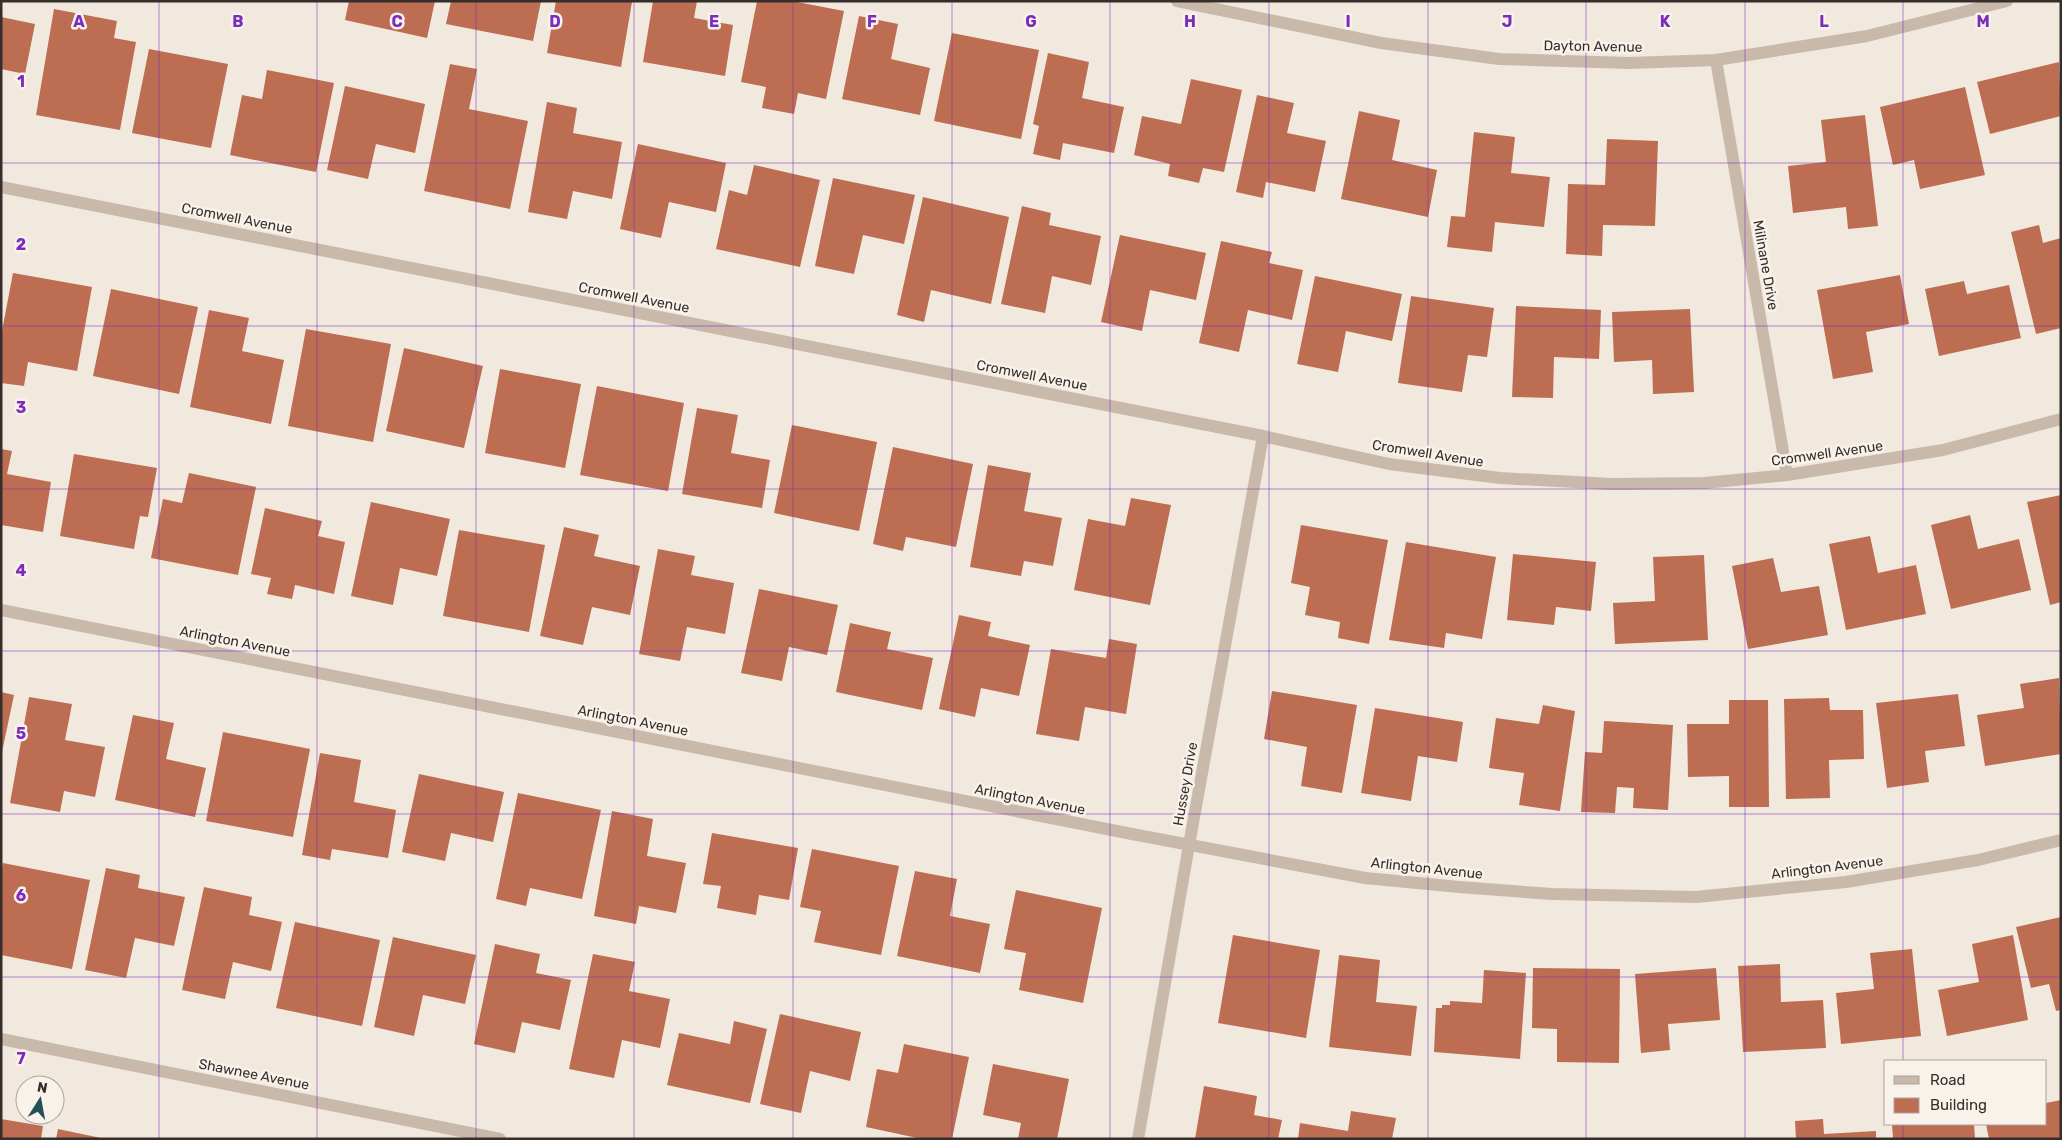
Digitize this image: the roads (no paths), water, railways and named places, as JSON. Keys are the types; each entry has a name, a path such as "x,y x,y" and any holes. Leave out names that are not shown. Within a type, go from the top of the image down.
{"street":[{"name":"Dayton Avenue","path":"1177,1 1381,42 1499,60 1629,63 1716,60 1867,36 2007,1"},
{"name":"Milinane Drive","path":"1716,60 1787,475"},
{"name":"Cromwell Avenue","path":"1,187 1263,436 1389,464 1500,478 1612,484 1704,483 1787,475 1943,450 2061,419"},
{"name":"Hussey Drive","path":"1138,1139 1263,436"},
{"name":"Arlington Avenue","path":"1,610 1189,845 1365,878 1440,886 1552,894 1696,897 1846,882 1978,860 2061,840"},
{"name":"Shawnee Avenue","path":"1,1039 500,1139"}]}
